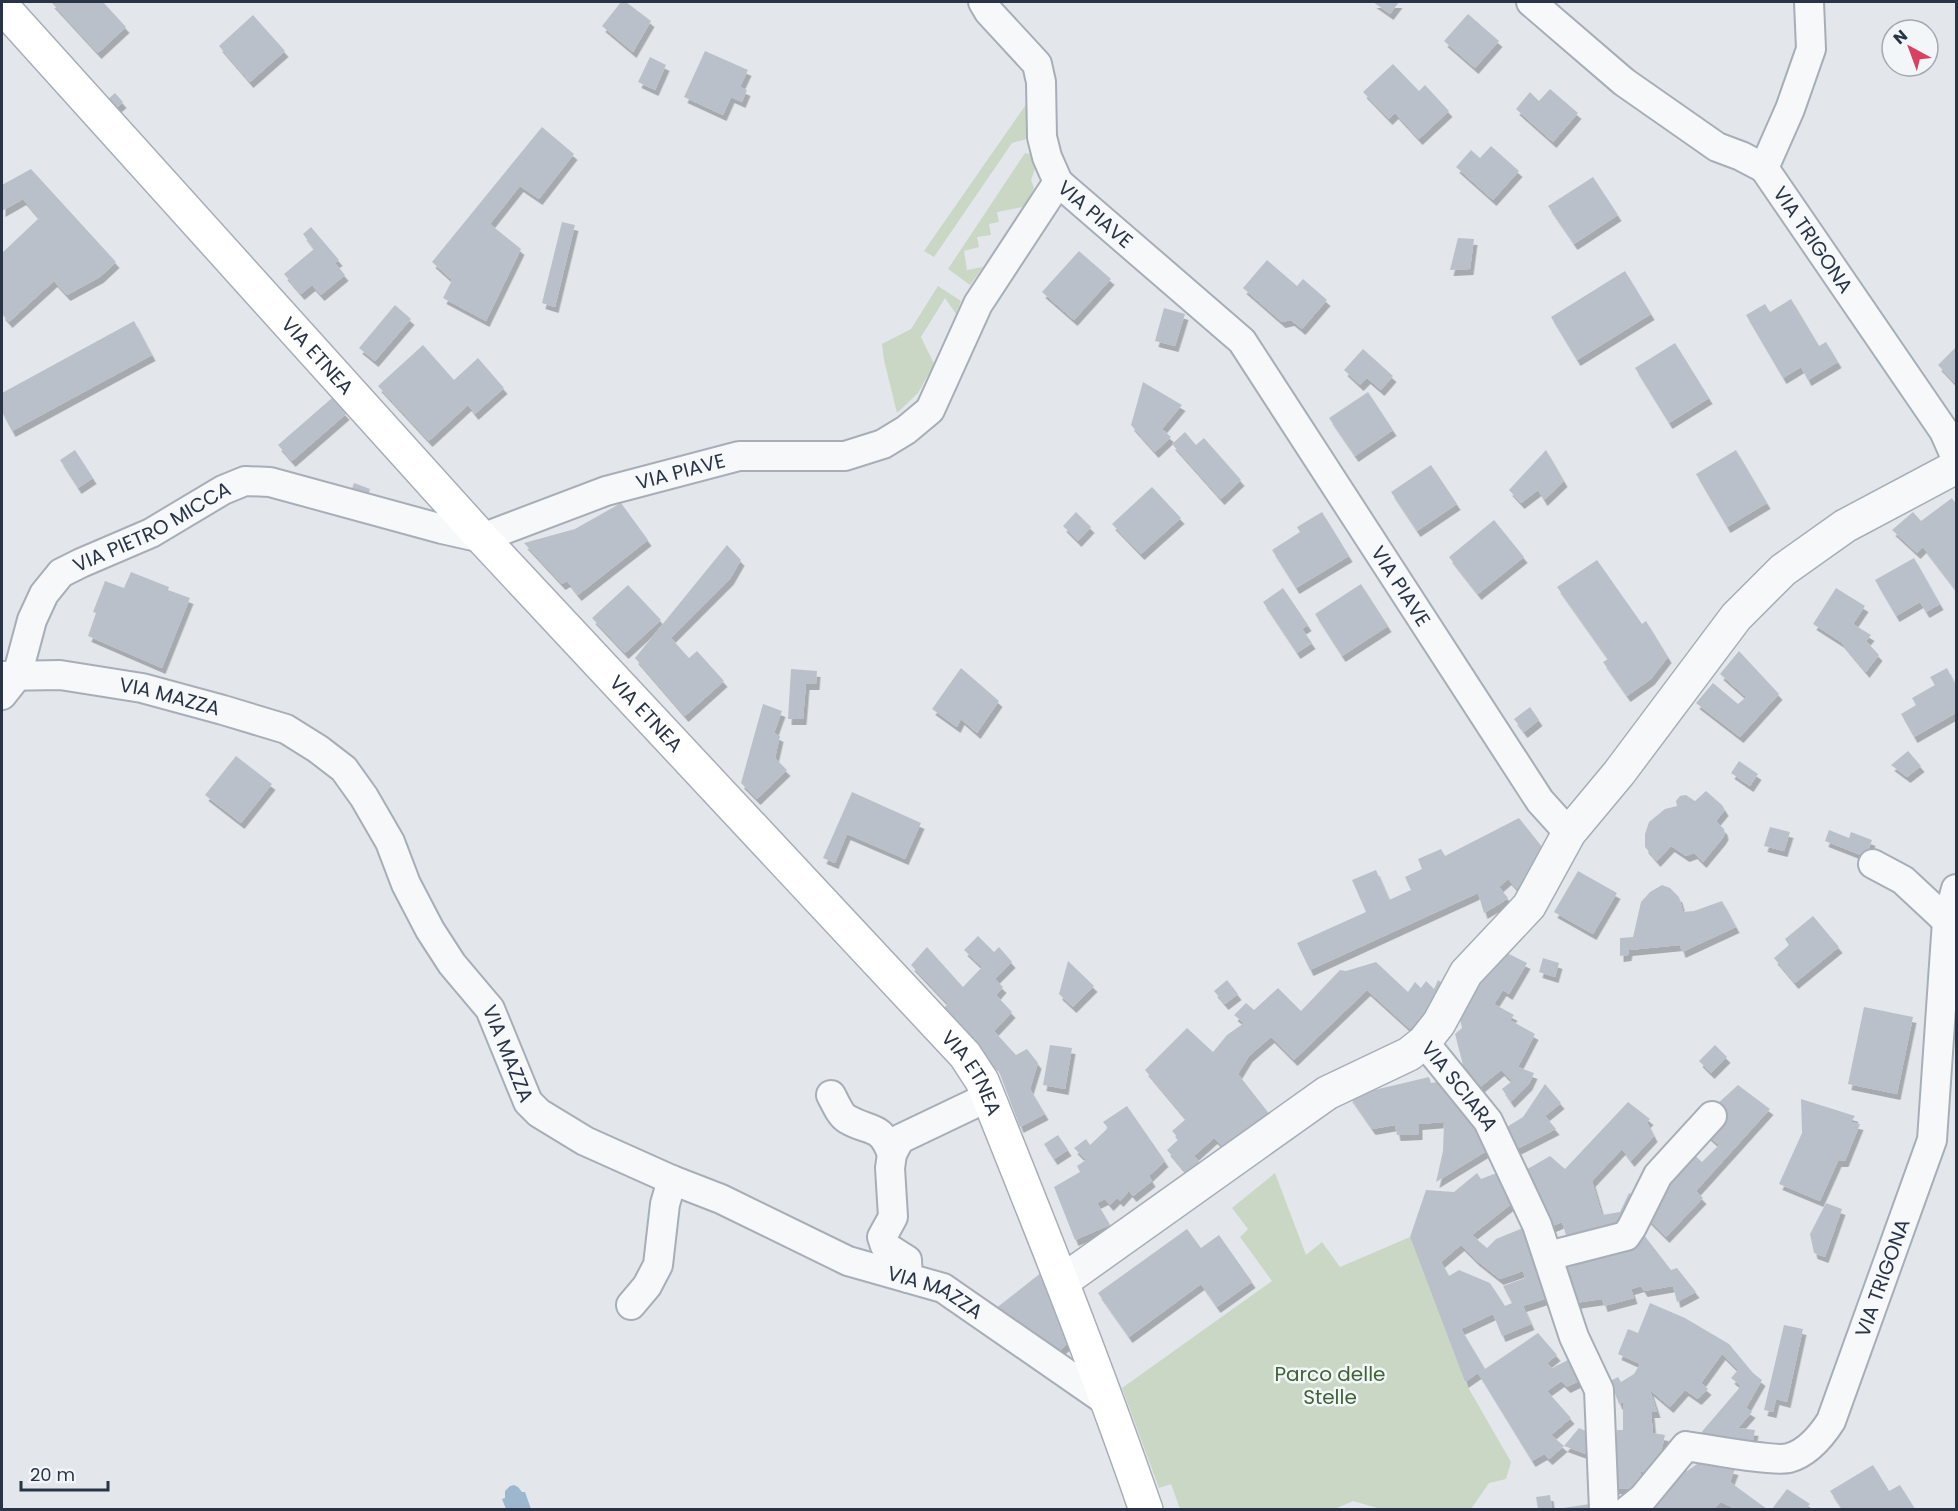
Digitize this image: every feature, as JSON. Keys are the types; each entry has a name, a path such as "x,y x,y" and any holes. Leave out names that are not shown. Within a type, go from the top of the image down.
{"main road":[{"name":"VIA ETNEA","path":"2,6 482,538 965,1055 982,1081 1063,1281 1146,1509"}],"street":[{"path":"983,2 989,12 1037,64 1041,82 1042,137 1047,157 1058,182"},
{"path":"1531,2 1624,82 1717,147 1764,168"},
{"name":"VIA TRIGONA","path":"1809,2 1811,49 1790,108 1764,168 1950,424 1956,458"},
{"name":"VIA PIAVE","path":"482,538 606,491 739,456 845,456 883,444 906,430 930,410 978,304 1058,182 1242,341 1540,801 1569,833"},
{"path":"1424,1042 1439,1023 1466,974 1529,906 1569,833 1619,773 1736,617 1783,570 1845,526 1956,467"},
{"name":"VIA PIETRO MICCA","path":"7,682 44,594 62,573 151,533 223,490 245,482 270,482 482,538"},
{"name":"VIA MAZZA","path":"7,682 60,675 142,688 286,729 318,749 344,769 363,797 390,842 406,884 430,930 452,964 490,1009 528,1102 539,1113 585,1142 721,1199 848,1261 943,1288 1109,1403"},
{"path":"1873,864 1903,880 1951,919"},
{"name":"VIA TRIGONA","path":"1628,1509 1643,1498 1686,1446 1771,1458 1788,1458 1821,1436 1831,1421 1932,1140 1951,919 1956,889"},
{"name":"VIA SCIARA","path":"1063,1281 1327,1093 1409,1053 1424,1042 1488,1121 1538,1225 1574,1337 1599,1390 1604,1509"},
{"path":"831,1095 845,1119 872,1128 886,1139 892,1154"},
{"path":"908,1278 907,1260 885,1246 882,1237 893,1217 890,1168 892,1154 900,1139 988,1096"},
{"path":"1548,1256 1626,1236 1658,1175 1712,1116"},
{"path":"631,1305 646,1286 658,1265 665,1204 672,1180"}],"green space":[{"path":"1034,93 1030,138 1012,143 934,257 924,251"},
{"path":"1025,153 1034,155 1037,163 1031,180 1034,188 1028,206 997,212 999,222 989,224 991,235 977,237 979,247 964,251 967,270 983,267 970,285 948,269"},
{"path":"938,286 961,301 956,314 945,298 921,337 934,364 918,393 897,413 882,344 911,329"},
{"name":"Parco delle Stelle","path":"1275,1173 1306,1255 1322,1242 1340,1267 1410,1237 1465,1382 1511,1462 1506,1479 1489,1483 1471,1509 1381,1509 1353,1501 1335,1509 1180,1509 1171,1484 1159,1488 1122,1388 1272,1281 1240,1237 1248,1229 1232,1208"}],"water":[{"path":"514,1485 525,1492 531,1509 506,1509 502,1499 505,1498 505,1491"}],"building":[{"path":"51,2 103,2 126,27 98,53"},
{"path":"621,2 626,2 651,21 633,52 602,26"},
{"path":"1373,2 1399,2 1390,14"},
{"path":"1468,14 1499,41 1475,68 1444,41"},
{"path":"253,15 285,51 250,82 219,46"},
{"path":"705,51 748,70 740,87 747,90 742,102 731,97 723,115 684,97"},
{"path":"650,57 666,65 655,90 638,82"},
{"path":"1393,64 1419,91 1425,85 1449,111 1419,139 1395,113 1389,119 1363,92"},
{"path":"1550,89 1578,113 1553,142 1516,109 1530,92 1539,101"},
{"path":"115,93 123,102 114,110 106,101"},
{"path":"542,127 574,154 539,199 520,186 490,224 521,249 486,321 443,298 452,280 432,262"},
{"path":"1491,146 1519,171 1493,200 1456,167 1471,150 1480,158"},
{"path":"31,169 116,262 100,277 67,295 54,281 9,322 2,314 2,253 39,218 23,199 2,211 2,185"},
{"path":"1593,177 1618,215 1574,244 1548,206"},
{"path":"562,222 575,225 555,307 542,303"},
{"path":"311,227 339,260 335,263 345,275 321,295 312,285 301,294 284,274 314,249 303,234"},
{"path":"1458,238 1474,239 1470,269 1450,270"},
{"path":"1079,251 1111,279 1074,320 1042,292"},
{"path":"1267,260 1297,286 1303,279 1327,300 1302,329 1291,320 1282,322 1243,288"},
{"path":"1625,271 1651,314 1577,360 1551,317"},
{"path":"1791,299 1819,346 1826,342 1838,362 1808,380 1801,367 1783,378 1746,315 1765,304 1770,312"},
{"path":"395,305 411,319 375,361 359,348"},
{"path":"1164,308 1185,314 1175,346 1155,341"},
{"path":"134,321 152,355 12,431 2,412 2,393"},
{"path":"1675,343 1709,398 1669,423 1635,368"},
{"path":"423,345 454,380 478,358 504,388 475,414 468,405 429,441 378,386"},
{"path":"1956,347 1956,382 1955,383 1938,365"},
{"path":"1363,349 1393,376 1381,390 1367,378 1360,385 1344,370"},
{"path":"1143,382 1182,405 1162,429 1171,437 1155,452 1131,425"},
{"path":"1368,392 1393,430 1355,456 1329,418"},
{"path":"332,398 346,414 292,461 278,445"},
{"path":"1185,432 1196,445 1204,438 1241,480 1221,499 1172,444"},
{"path":"75,450 93,478 78,488 60,460"},
{"path":"1546,450 1564,481 1544,500 1538,490 1521,503 1509,490"},
{"path":"1736,450 1767,503 1727,527 1696,474"},
{"path":"1431,465 1457,504 1417,531 1391,492"},
{"path":"354,483 370,489 367,500 350,494"},
{"path":"1152,487 1181,518 1141,554 1112,524"},
{"path":"1952,498 1956,504 1956,590 1923,547 1917,553 1892,530 1913,512 1921,521"},
{"path":"621,503 648,540 578,595 567,581 562,584 524,543 575,529"},
{"path":"1076,512 1091,527 1078,541 1063,526"},
{"path":"1322,512 1349,556 1296,588 1272,550 1300,532 1297,527"},
{"path":"1494,520 1524,557 1478,594 1449,557"},
{"path":"727,545 741,560 730,579 671,638 689,658 697,651 724,681 685,716 635,658"},
{"path":"1914,558 1940,604 1926,612 1920,602 1896,616 1875,580"},
{"path":"1597,560 1642,624 1646,621 1668,657 1651,679 1627,696 1603,662 1608,659 1557,587"},
{"path":"131,572 190,598 162,668 88,636 96,613 93,612 105,581 124,588"},
{"path":"1361,584 1388,626 1342,656 1315,614"},
{"path":"628,585 661,620 625,653 592,618"},
{"path":"1283,588 1308,625 1302,629 1312,643 1297,653 1263,602"},
{"path":"1836,588 1865,606 1853,624 1871,635 1866,641 1879,655 1866,672 1841,642 1813,624"},
{"path":"1739,651 1779,694 1740,737 1696,703 1713,683 1738,704 1746,697 1720,674"},
{"path":"961,668 999,701 977,733 961,719 957,727 932,709"},
{"path":"1947,668 1956,686 1956,713 1914,737 1901,714 1916,705 1912,698 1935,685 1930,677"},
{"path":"791,669 817,671 816,684 806,684 803,719 788,719"},
{"path":"763,704 782,711 774,733 780,736 775,758 787,770 757,799 741,783"},
{"path":"1530,707 1539,720 1524,732 1514,719"},
{"path":"1908,751 1921,766 1907,777 1891,765"},
{"path":"236,756 272,784 241,823 205,795"},
{"path":"1739,761 1758,774 1750,786 1731,773"},
{"path":"1706,791 1725,810 1716,821 1724,829 1725,834 1722,839 1703,862 1694,853 1686,856 1671,846 1657,861 1645,847 1645,834 1649,822 1665,809 1677,806 1676,801 1680,796 1686,795 1695,801"},
{"path":"852,792 921,823 905,859 847,834 835,863 823,858"},
{"path":"1519,818 1543,848 1517,889 1508,879 1499,887 1508,898 1484,913 1478,893 1310,970 1297,943 1366,912 1352,880 1376,870 1389,900 1411,890 1405,877 1422,869 1418,859 1441,849 1445,856"},
{"path":"1770,827 1790,832 1784,851 1764,846"},
{"path":"1829,830 1849,838 1851,832 1872,840 1866,857 1825,841"},
{"path":"1578,871 1617,893 1593,934 1554,912"},
{"path":"1662,885 1670,888 1679,897 1683,912 1694,911 1722,901 1736,927 1682,952 1680,945 1629,950 1628,955 1620,956 1620,938 1633,937 1641,902 1650,892"},
{"path":"1813,916 1839,947 1795,983 1774,958 1789,945 1785,939"},
{"path":"978,936 994,952 999,947 1012,962 995,979 1003,987 996,995 1012,1012 994,1031 1016,1055 1027,1049 1038,1063 1030,1089 1045,1114 1020,1127 998,1069 944,1008 948,1004 911,965 927,947 963,987 982,967 964,950"},
{"path":"1499,949 1527,963 1509,994 1503,990 1494,1004 1514,1015 1510,1020 1535,1034 1518,1067 1534,1073 1529,1084 1511,1102 1502,1089 1512,1081 1501,1070 1478,1089 1464,1069 1455,1034 1462,1028 1458,1011"},
{"path":"1543,958 1559,963 1555,977 1539,972"},
{"path":"1068,961 1094,986 1073,1007 1059,994"},
{"path":"1376,962 1408,992 1415,982 1421,988 1426,981 1434,989 1438,980 1447,986 1410,1029 1367,990 1294,1060 1271,1037 1249,1056 1238,1074 1271,1116 1224,1148 1214,1138 1194,1156 1201,1164 1188,1175 1167,1150 1179,1139 1172,1131 1186,1119 1145,1070 1187,1028 1213,1052 1227,1035 1244,1023 1234,1015 1246,1003 1254,1010 1278,988 1301,1011 1340,970 1346,971"},
{"path":"1227,980 1238,994 1225,1004 1214,991"},
{"path":"1864,1007 1913,1017 1897,1094 1848,1084"},
{"path":"1050,1045 1072,1048 1065,1089 1043,1085"},
{"path":"1715,1045 1727,1057 1711,1073 1699,1061"},
{"path":"1429,1077 1431,1083 1445,1081 1493,1147 1436,1182 1443,1151 1444,1122 1419,1124 1419,1134 1397,1135 1395,1125 1372,1129 1349,1096"},
{"path":"1545,1084 1561,1103 1545,1116 1556,1129 1513,1151 1502,1130 1523,1117"},
{"path":"1738,1085 1770,1109 1696,1191 1703,1198 1666,1237 1645,1216 1691,1152 1702,1162 1719,1145 1703,1131 1716,1105"},
{"path":"1801,1099 1855,1116 1851,1122 1860,1124 1845,1161 1838,1161 1820,1201 1779,1184 1802,1133"},
{"path":"1628,1102 1650,1119 1647,1122 1654,1136 1631,1161 1622,1149 1592,1181 1602,1215 1620,1212 1629,1193 1640,1199 1624,1225 1567,1238 1562,1222 1548,1228 1524,1171 1550,1156 1565,1169"},
{"path":"1127,1106 1165,1161 1149,1176 1152,1181 1133,1196 1129,1191 1120,1201 1117,1198 1110,1205 1105,1199 1097,1203 1110,1225 1075,1240 1054,1187 1080,1172 1077,1166 1086,1160 1074,1148 1086,1139 1090,1145 1108,1128 1103,1122"},
{"path":"1058,1135 1068,1150 1054,1159 1044,1144"},
{"path":"1502,1171 1515,1201 1472,1235 1487,1248 1496,1239 1528,1226 1551,1297 1523,1306 1531,1324 1502,1336 1493,1314 1461,1329 1485,1369 1538,1333 1557,1355 1547,1363 1552,1368 1572,1358 1581,1380 1567,1387 1561,1381 1547,1391 1571,1418 1551,1435 1564,1446 1549,1459 1544,1454 1532,1461 1478,1373 1465,1382 1410,1237 1426,1190 1454,1192 1477,1173 1481,1179","holes":["1461,1245 1500,1279 1523,1271 1525,1278 1503,1286 1512,1303 1505,1306 1490,1283 1459,1270 1449,1276 1441,1262"]},
{"path":"1826,1203 1842,1209 1825,1257 1814,1253 1810,1234"},
{"path":"1187,1229 1201,1248 1219,1235 1252,1282 1217,1307 1201,1284 1129,1337 1098,1293"},
{"path":"1644,1235 1671,1270 1677,1268 1696,1292 1677,1302 1673,1286 1644,1291 1641,1286 1631,1289 1634,1298 1604,1306 1602,1299 1575,1303 1563,1261"},
{"path":"1042,1272 1070,1341 1054,1356 995,1309"},
{"path":"1650,1303 1685,1318 1729,1344 1753,1373 1762,1380 1746,1408 1752,1412 1738,1428 1755,1430 1752,1445 1699,1435 1741,1386 1731,1378 1738,1370 1722,1354 1701,1383 1708,1389 1698,1399 1685,1390 1670,1407 1650,1390 1657,1412 1651,1412 1653,1433 1665,1435 1657,1470 1641,1472 1639,1489 1614,1488 1617,1430 1623,1430 1623,1402 1619,1404 1610,1381 1618,1377 1621,1382 1634,1374 1640,1364 1618,1354 1628,1329 1638,1333"},
{"path":"1784,1325 1803,1329 1787,1402 1776,1399 1773,1412 1764,1410"},
{"path":"1579,1428 1590,1433 1592,1456 1564,1446"},
{"path":"1700,1462 1735,1469 1730,1482 1767,1509 1735,1509 1721,1502 1713,1509 1649,1509 1682,1466 1687,1471"},
{"path":"1873,1465 1889,1491 1900,1485 1915,1509 1842,1509 1830,1491"},
{"path":"1787,1489 1810,1504 1806,1509 1772,1509"},
{"path":"1550,1495 1552,1509 1538,1509 1536,1497"},
{"path":"1590,1504 1591,1509 1563,1509 1563,1508"}]}
